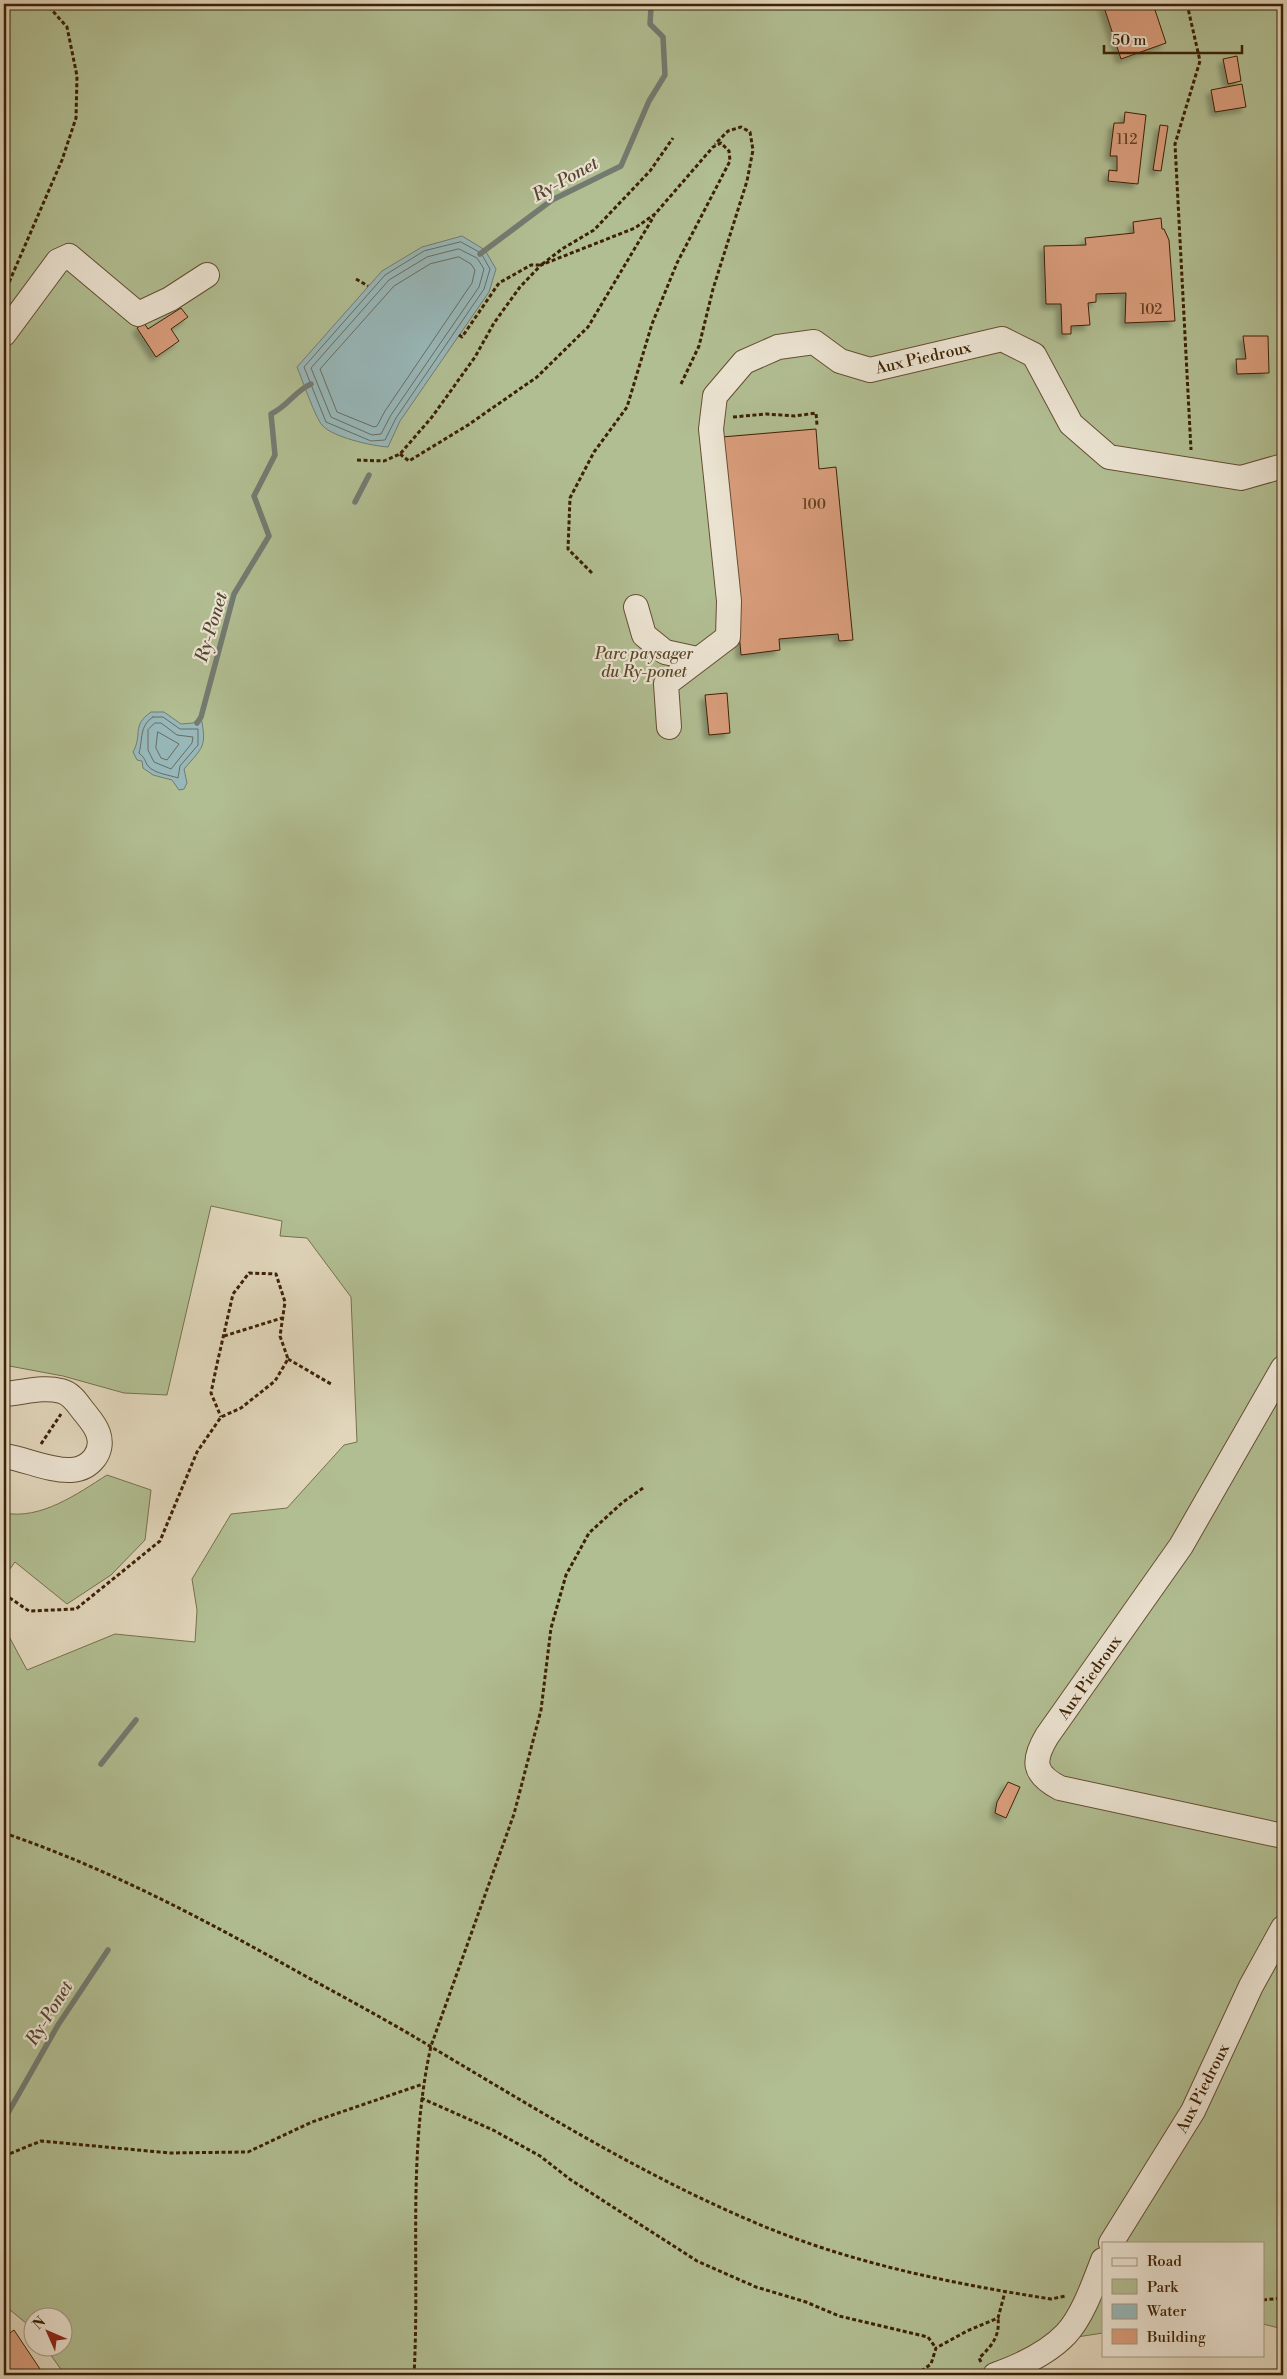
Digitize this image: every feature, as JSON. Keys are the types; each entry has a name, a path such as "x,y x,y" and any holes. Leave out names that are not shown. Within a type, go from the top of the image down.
{"street":[{"path":"4,334 58,261 69,256 138,314 170,299 207,275"},
{"name":"Aux Piedroux","path":"669,727 666,684 728,637 729,601 711,430 715,396 744,362 778,347 814,342 840,361 870,370 1002,339 1034,355 1071,424 1110,458 1241,478 1283,466"},
{"path":"636,607 644,635 665,652 697,659"},
{"name":"Aux Piedroux","path":"1283,1368 1182,1546 1047,1736 1041,1746 1036,1763 1042,1776 1060,1788 1283,1836"},
{"path":"4,1394 48,1389 62,1391 72,1397 94,1425 99,1435 100,1447 95,1458 87,1466 72,1470 57,1469 29,1460 4,1456"},
{"name":"Aux Piedroux","path":"1112,2242 1194,2111 1251,1986 1283,1928"},
{"path":"988,2369 1037,2355 1067,2333 1085,2303 1102,2262"}],"path":[{"path":"4,294 62,160 76,118 77,76 67,27 50,8 37,4"},
{"path":"50,8 55,4"},
{"path":"1187,4 1200,61 1175,144 1192,471"},
{"path":"400,454 409,461 468,425 537,377 588,327 655,214 713,146 728,131 741,127 750,132 753,150 747,181 713,289 699,346 681,384"},
{"path":"357,460 384,461 400,454 432,417 475,357 494,323 520,287 541,265 562,249 594,230 650,171 673,138"},
{"path":"593,574 568,549 570,498 594,452 627,407 652,324 677,263 730,161 728,151 721,143 713,146"},
{"path":"459,335 462,336 499,283 531,265 541,265 635,228 655,214"},
{"path":"356,279 368,286"},
{"path":"713,415 735,417 766,414 795,416 816,413 817,424"},
{"path":"221,1417 211,1393 233,1294 249,1273 276,1274 285,1302 280,1336 288,1358 331,1384"},
{"path":"224,1336 282,1318"},
{"path":"4,1594 29,1611 76,1609 160,1541 198,1452 221,1417 241,1408 275,1381 288,1358"},
{"path":"29,1460 65,1407"},
{"path":"414,2375 416,2331 416,2146 422,2084 431,2046 514,1814 542,1710 551,1628 566,1575 589,1534 624,1502 643,1488"},
{"path":"4,1833 99,1869 155,1895 241,1940 431,2046 528,2105 709,2202 751,2221 856,2259 920,2275 1051,2299"},
{"path":"4,2156 41,2141 170,2153 248,2152 312,2122 422,2084"},
{"path":"421,2098 493,2130 540,2156 586,2190 697,2261 756,2287 806,2302 839,2316 928,2337 936,2348"},
{"path":"988,2369 979,2358 993,2345 1000,2328 998,2318 1005,2292"},
{"path":"1264,2300 1283,2298"},
{"path":"916,2375 931,2364 936,2348 967,2331 998,2318"}],"green space":[{"name":"Parc paysager du Ry-ponet","path":"4,4 1283,4 1283,2329 1264,2324 1264,2242 1102,2242 1102,2333 1038,2343 976,2375 65,2375 51,2356 72,2356 72,2306 22,2306 22,2320 4,2305 4,1627 27,1670 115,1634 195,1642 197,1610 192,1579 231,1514 287,1508 344,1445 357,1442 351,1297 307,1238 280,1236 282,1221 211,1206 167,1395 124,1393 63,1376 4,1365"},
{"path":"107,1475 151,1490 145,1540 111,1575 67,1604 15,1562 4,1577 4,1513 31,1513 45,1509 71,1497"}],"water":[{"path":"462,236 485,250 496,269 489,292 400,421 388,447 353,440 327,429 322,425 316,414 297,367 382,271 422,247"},
{"path":"151,712 164,712 181,724 193,723 201,717 204,735 202,746 184,769 187,783 184,789 179,790 172,780 153,775 143,768 142,761 137,760 133,752 136,746 139,726"}],"building":[{"path":"1103,4 1153,4 1166,43 1121,59"},
{"path":"1237,56 1241,81 1228,84 1223,59"},
{"path":"1242,84 1246,107 1215,112 1211,90"},
{"path":"1125,112 1146,115 1138,184 1108,181 1109,170 1117,171 1117,156 1110,156 1114,123 1124,123"},
{"path":"1160,125 1168,126 1161,171 1153,170"},
{"path":"1161,218 1162,229 1164,229 1169,240 1175,321 1125,323 1126,293 1096,294 1096,302 1088,303 1090,325 1071,326 1071,334 1062,334 1061,304 1046,304 1044,246 1086,245 1085,238 1134,233 1133,222"},
{"path":"181,308 188,317 171,329 179,341 156,357 137,328 144,323 148,329"},
{"path":"1243,336 1268,336 1269,373 1237,374 1236,359 1246,359"},
{"path":"816,429 819,469 836,467 853,640 839,641 838,634 779,639 780,650 741,655 722,437"},
{"path":"727,693 730,733 709,735 705,695"},
{"path":"1008,1782 1020,1787 1006,1818 995,1813 997,1802"},
{"path":"14,2330 22,2342 22,2356 31,2356 44,2375 4,2375 4,2337"}],"waterway":[{"name":"Ry-Ponet","path":"480,254 552,200 621,166 649,101 665,75 663,37 650,24 651,7 649,4"},
{"name":"Ry-Ponet","path":"197,723 201,717 234,594 269,536 254,496 275,455 271,414 311,384"},
{"name":"Ry-Ponet","path":"355,502 369,475"},
{"name":"Ry-Ponet","path":"101,1764 136,1720"},
{"name":"Ry-Ponet","path":"4,2120 58,2025 108,1950"}]}
